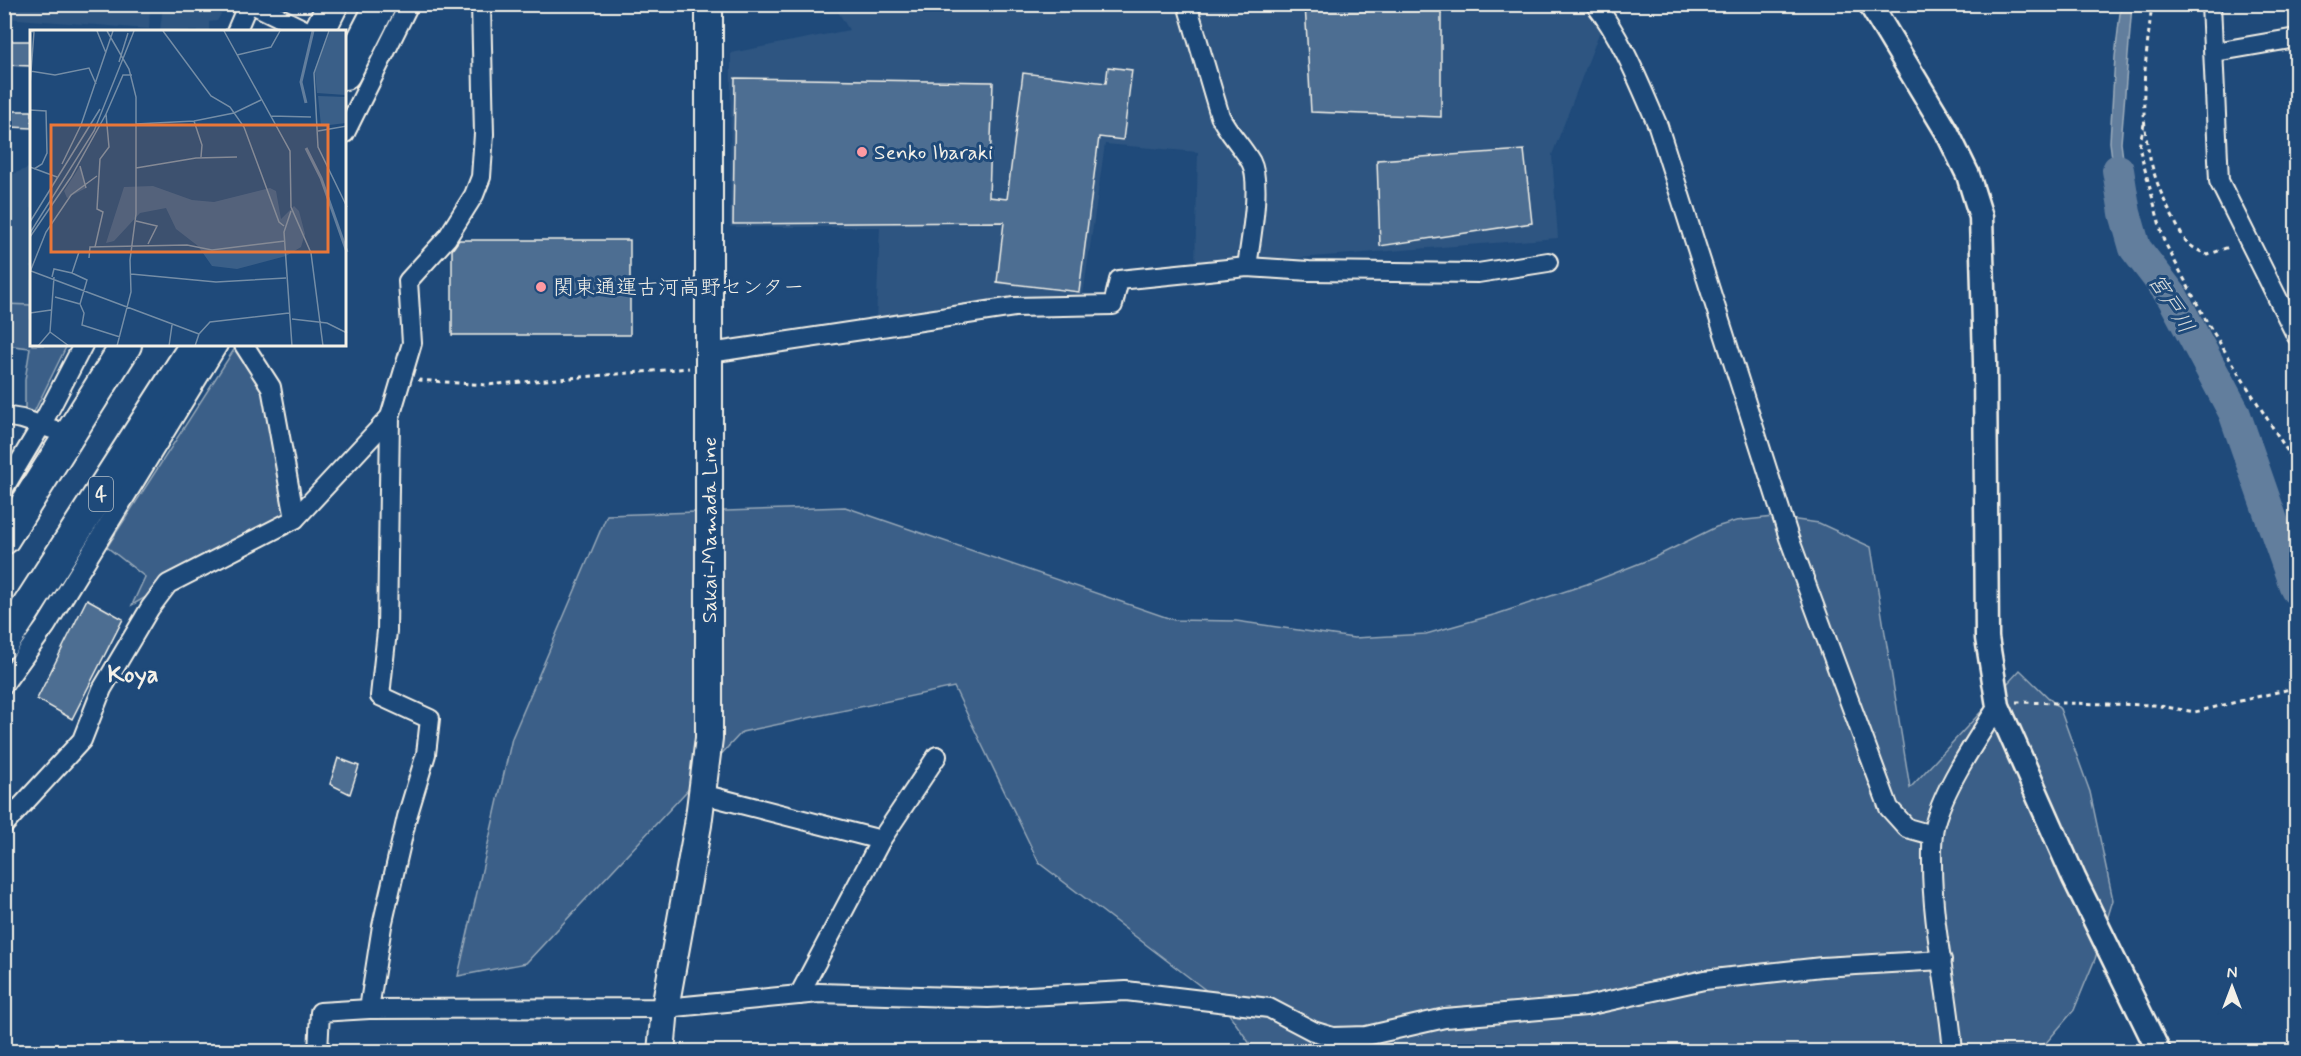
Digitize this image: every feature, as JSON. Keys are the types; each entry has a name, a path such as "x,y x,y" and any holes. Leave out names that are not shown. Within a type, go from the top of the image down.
{"highway":[{"path":"320,30 333,4"},
{"path":"346,72 381,4"},
{"path":"4,539 125,346"},
{"name":"4","path":"4,643 194,346"}],"main road":[{"name":"Sakai-Mamada Line","path":"661,1052 665,1008 698,825 709,738 709,4"}],"street":[{"path":"237,30 248,4"},
{"path":"252,4 305,30"},
{"path":"346,131 409,4"},
{"path":"369,1010 381,926 407,817 426,754 430,719 380,696 387,631 390,417 412,343 408,281 447,238 474,195 481,177 484,134 481,4"},
{"path":"1187,4 1220,116 1252,164 1256,201 1247,267"},
{"path":"1594,4 1605,18 1632,67 1658,126 1789,538 1842,675 1889,808 1908,828 1932,836"},
{"path":"1870,4 1947,132 1968,175 1982,217 1987,638 1997,704 2074,878 2159,1052"},
{"path":"2211,4 2215,52 2219,181 2296,336"},
{"path":"2215,52 2296,38"},
{"path":"710,360 1014,307 1113,305 1119,280 1247,267 1309,271 1478,273 1548,262"},
{"path":"4,488 41,426 82,346"},
{"path":"4,684 46,626 217,346"},
{"path":"245,346 271,387 294,519"},
{"path":"4,416 22,419 70,435"},
{"path":"4,825 82,740 102,689 150,608 168,584 294,519 390,417"},
{"path":"1953,1052 1950,1011 1932,888 1932,836 1942,804 1997,704"},
{"path":"799,995 881,840 937,756"},
{"path":"702,794 881,840"},
{"path":"318,1052 320,1012 665,1008 819,993 988,998 1126,992 1269,1008 1313,1031 1333,1038 1366,1036 1444,1018 1586,1006 1704,980 1822,967 1942,960"}],"path":[{"path":"2152,4 2142,100 2145,141 2163,199 2189,247 2208,255 2248,239"},
{"path":"2144,124 2139,147 2164,241 2208,324 2288,452 2296,478"},
{"path":"401,379 486,385 710,360"},
{"path":"1997,704 2154,705 2195,712 2294,688 2296,690"}],"shaded area":[{"path":"163,4 226,5 217,21 209,22 209,30 160,30"},
{"path":"1597,4 1605,18 1552,155 1558,238 1195,266 1198,152 1105,144 1083,295 1020,300 876,320 880,227 730,227 731,53 849,30 834,5"},
{"path":"4,5 150,5 149,29 5,18"},
{"path":"2121,5 2132,5 2121,143 2130,212 2119,215 2110,142 2115,57"},
{"path":"30,167 30,305 5,304 5,175"},
{"path":"4,304 30,305 30,346 67,346 34,412 25,410 25,380 30,348 5,345"},
{"path":"238,346 271,387 295,519 132,605 145,577 107,547"},
{"path":"845,507 1174,620 1236,621 1354,638 1426,634 1497,614 1587,584 1653,558 1716,527 1736,521 1774,517 1819,523 1871,547 1910,788 2020,670 2060,709 2090,792 2113,900 2095,959 2074,1010 2046,1043 2029,1051 1255,1051 1220,1001 1039,863 954,687 742,732 526,963 458,976 512,738 607,515"}],"building":[{"path":"1305,4 1441,4 1441,117 1311,112"},
{"path":"4,41 30,41 30,66 4,65"},
{"name":"Senko Ibaraki","path":"1108,67 1132,70 1123,140 1099,137 1079,292 997,282 1004,222 733,224 735,78 993,82 989,197 1007,199 1023,73 1106,83"},
{"path":"4,111 30,111 30,128 4,125"},
{"path":"1524,150 1532,223 1380,246 1377,160"},
{"name":"関東通運古河高野センター","path":"459,240 630,240 630,335 452,335 452,250"},
{"path":"87,599 123,619 72,719 37,699"},
{"path":"338,758 359,766 350,794 330,784"}],"waterway":[{"name":"宮戸川","path":"2118,170 2125,213 2135,248 2172,296 2234,412 2296,589"}],"place":[{"name":"Senko Ibaraki","path":"862,152"},
{"name":"関東通運古河高野センター","path":"541,287"}],"district":[{"name":"Koya","path":"133,674"}]}
